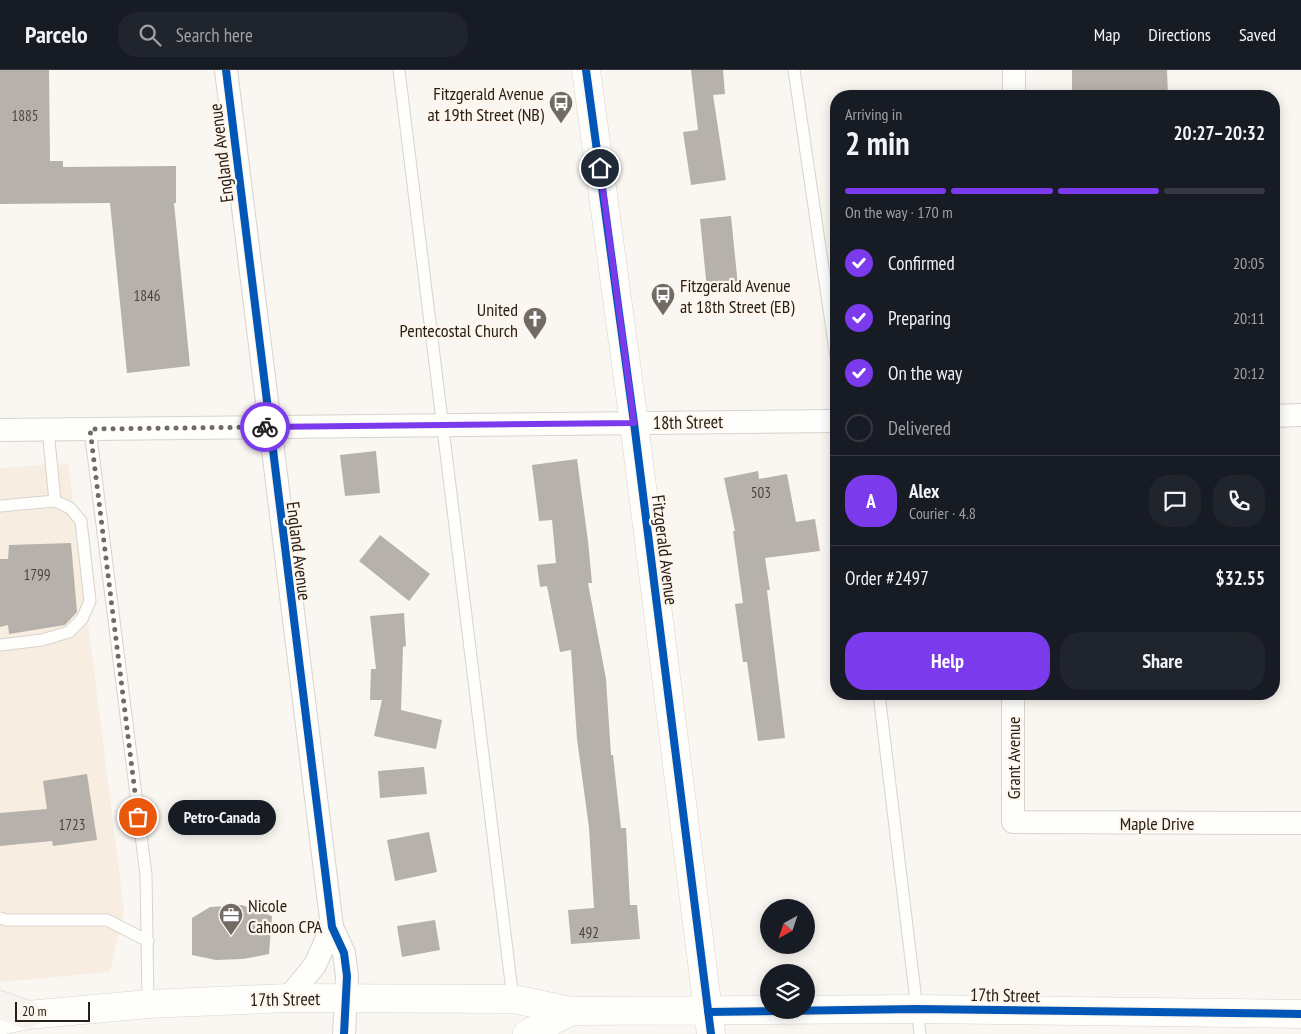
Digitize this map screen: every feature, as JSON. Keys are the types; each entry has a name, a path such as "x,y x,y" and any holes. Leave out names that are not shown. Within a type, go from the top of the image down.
{"main road":[{"path":"0,1005 28,1015"}],"street":[{"name":"England Avenue","path":"226,70 268,427 332,927 344,953 347,998 344,1034"},
{"name":"Fitzgerald Avenue","path":"586,70 634,423 709,1023"},
{"path":"1014,70 1014,90"},
{"path":"1280,416 1301,415"},
{"name":"18th Street","path":"0,430 830,421"},
{"name":"Grant Avenue","path":"1013,700 1013,822"},
{"name":"Maple Drive","path":"1013,822 1301,823"},
{"path":"288,998 316,965 332,927"},
{"name":"17th Street","path":"0,1020 28,1015 148,1004 288,998 513,999 571,1011 709,1023 918,1022 1301,1014"},
{"name":"17th Street","path":"527,1034 571,1011"}],"lane":[{"path":"399,70 513,999"},
{"path":"794,70 830,316"},
{"path":"90,429 146,874 148,1004"},
{"path":"48,430 55,501"},
{"path":"0,506 55,501 70,508 80,521 90,601 82,620 69,632 42,640 0,644"},
{"path":"880,700 918,1022"},
{"path":"0,918 6,920 107,920 148,941"}],"shaded area":[{"path":"68,463 124,911 110,972 0,982 0,468"}],"building":[{"path":"0,70 49,70 50,161 63,161 63,167 176,166 176,203 174,203 190,366 127,373 110,203 0,204"},
{"path":"691,70 723,70 725,94 713,95 726,180 691,185 683,132 698,130"},
{"path":"1072,70 1167,70 1168,90 1072,90"},
{"path":"731,216 738,286 707,289 700,219"},
{"path":"376,451 380,493 345,496 340,455"},
{"path":"577,459 592,583 588,583 606,679 611,755 613,755 621,828 626,828 630,905 637,905 640,939 571,944 568,910 594,908 589,828 577,739 571,650 560,652 547,586 540,587 537,565 556,563 552,520 539,521 532,465"},
{"path":"758,471 759,479 787,474 796,522 815,519 820,551 765,558 770,590 767,590 785,738 758,741 747,662 743,662 735,604 743,603 733,531 735,531 724,478"},
{"path":"380,535 430,574 409,601 359,561"},
{"path":"71,543 77,612 65,625 9,634 8,625 0,627 0,559 8,559 9,545"},
{"path":"404,613 406,646 403,647 401,710 442,720 436,749 374,736 382,700 370,700 371,669 376,669 370,616"},
{"path":"424,767 427,794 380,798 378,771"},
{"path":"87,774 97,840 53,846 52,841 0,846 0,813 47,809 43,781"},
{"path":"429,832 437,872 395,881 387,840"},
{"name":"Nicole Cahoon CPA","path":"242,905 272,916 269,954 243,959 216,960 192,955 192,918 210,907"},
{"path":"435,920 440,950 402,957 397,926"}],"cycle path":[{"path":"226,70 332,927 344,953 347,976 344,1034"},
{"path":"586,70 634,423 711,1034"},
{"path":"708,1012 917,1009 1301,1014"}],"way so far":[{"path":"138,817 90,429 265,427"}],"place":[{"name":"Fitzgerald Avenue at 19th Street (NB)","path":"561,124"},
{"name":"Fitzgerald Avenue at 18th Street (EB)","path":"663,316"},
{"name":"United Pentecostal Church","path":"535,340"},
{"name":"Petro-Canada","path":"138,817"},
{"name":"Nicole Cahoon CPA","path":"231,936"}],"route":[{"path":"265,427 634,423 600,168"}]}
